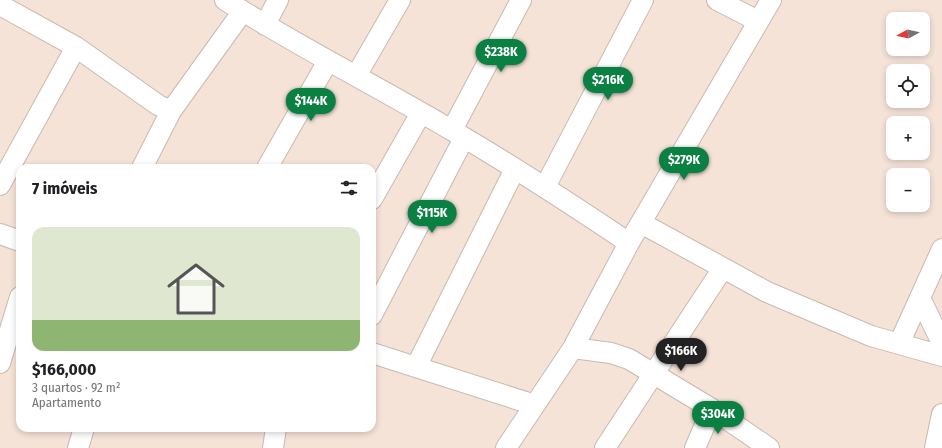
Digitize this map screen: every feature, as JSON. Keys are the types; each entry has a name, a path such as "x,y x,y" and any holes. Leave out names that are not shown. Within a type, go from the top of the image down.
{"street":[{"path":"225,0 265,25 458,134 545,187 629,243"},
{"path":"265,25 278,0"},
{"path":"356,76 400,0"},
{"path":"376,307 522,0"},
{"path":"545,187 643,0"},
{"path":"717,0 758,21"},
{"path":"506,448 573,348 629,243 771,0"},
{"path":"0,5 76,47 158,105 171,111"},
{"path":"144,164 171,111 243,11"},
{"path":"0,185 76,47"},
{"path":"268,164 328,61"},
{"path":"376,192 421,113"},
{"path":"416,367 515,169"},
{"path":"641,223 774,294 871,336 942,356"},
{"path":"0,234 16,240"},
{"path":"899,344 942,249"},
{"path":"605,448 723,268"},
{"path":"920,298 942,343"},
{"path":"0,363 16,310"},
{"path":"573,348 589,349 629,359 712,409 769,448"},
{"path":"376,354 535,405"},
{"path":"695,448 712,409"},
{"path":"935,448 942,414"},
{"path":"78,448 83,432"},
{"path":"273,448 275,432"}]}
